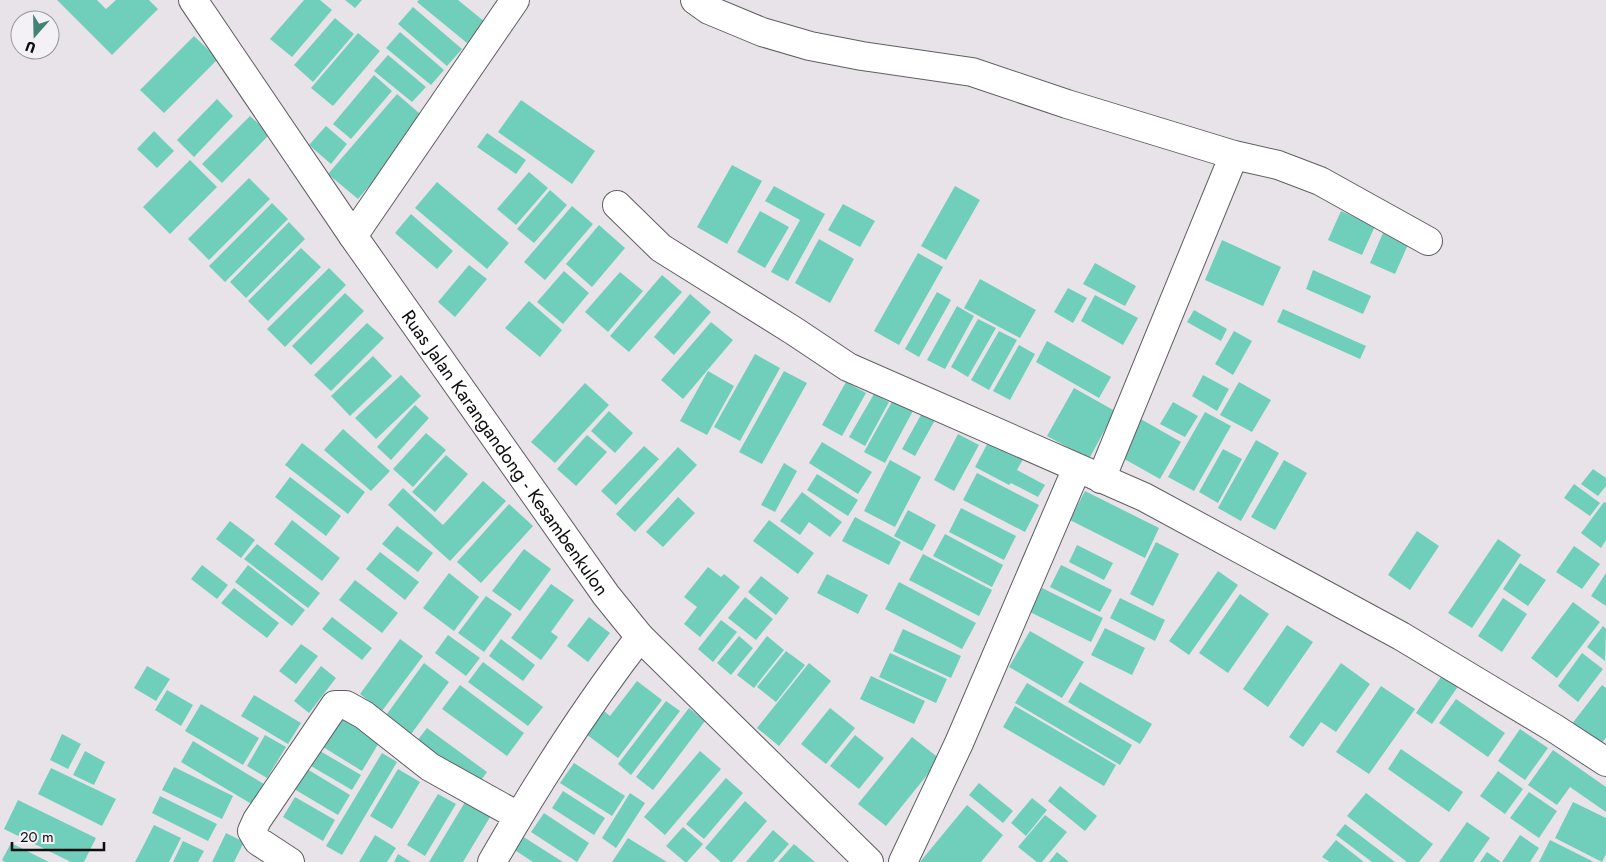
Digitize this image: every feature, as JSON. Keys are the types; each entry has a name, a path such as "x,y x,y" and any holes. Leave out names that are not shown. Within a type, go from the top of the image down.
{"street":[{"name":"Ruas Jalan Karangandong - Kesambenkulon","path":"193,0 353,236 606,595 640,637 869,862"},
{"path":"353,236 515,0"},
{"path":"695,0 709,10 762,32 810,46 862,56 972,72 1067,104 1234,155 1278,165 1320,181 1428,241"},
{"path":"902,862 1089,473 1234,155"},
{"path":"616,205 661,248 848,367 1144,497 1401,636 1554,728 1606,762"},
{"path":"492,862 518,816 605,683 640,637"},
{"path":"290,862 258,841 252,831 257,820 335,705 346,706 364,715 430,767 518,816"}],"building":[{"path":"57,0 97,0 106,9 116,0 149,0 158,9 112,55"},
{"path":"304,0 320,0 332,10 292,57 270,39"},
{"path":"345,0 362,0 355,8"},
{"path":"419,0 458,0 485,22 467,43 417,2"},
{"path":"413,7 462,49 447,66 398,24"},
{"path":"335,18 354,34 313,82 294,65"},
{"path":"400,32 444,70 431,85 386,48"},
{"path":"358,33 380,51 333,106 311,88"},
{"path":"194,36 218,59 164,113 140,90"},
{"path":"388,55 426,87 412,102 374,71"},
{"path":"374,75 392,91 351,139 333,124"},
{"path":"397,94 426,119 358,199 328,174"},
{"path":"217,99 233,116 194,157 177,140"},
{"path":"521,100 595,151 572,184 498,132"},
{"path":"250,116 270,134 222,183 202,164"},
{"path":"326,126 347,144 331,164 309,145"},
{"path":"154,131 174,151 157,168 137,149"},
{"path":"487,133 526,160 516,174 477,147"},
{"path":"190,160 217,187 170,234 143,207"},
{"path":"732,165 762,181 727,244 697,227"},
{"path":"529,172 548,188 516,225 497,209"},
{"path":"249,178 270,199 209,260 188,239"},
{"path":"437,182 509,243 487,269 415,208"},
{"path":"774,186 825,214 788,281 771,272 800,220 765,201"},
{"path":"955,186 980,200 946,260 921,246"},
{"path":"550,190 567,205 534,243 517,229"},
{"path":"272,203 288,219 225,282 209,266"},
{"path":"843,204 875,221 860,247 828,230"},
{"path":"572,206 593,224 545,280 524,262"},
{"path":"760,211 789,227 765,268 737,252"},
{"path":"1341,211 1375,226 1362,255 1328,240"},
{"path":"411,214 453,251 437,269 395,233"},
{"path":"289,222 305,239 246,298 230,282"},
{"path":"599,225 625,248 592,287 566,264"},
{"path":"1386,226 1411,238 1395,274 1370,263"},
{"path":"819,239 854,259 830,303 795,283"},
{"path":"1222,240 1281,267 1263,306 1205,280"},
{"path":"301,248 321,267 268,321 248,301"},
{"path":"918,253 943,267 899,345 874,331"},
{"path":"1095,263 1136,286 1125,306 1083,284"},
{"path":"469,265 487,279 455,317 438,302"},
{"path":"329,268 346,285 285,347 267,329"},
{"path":"1313,270 1371,296 1363,314 1306,289"},
{"path":"564,271 589,293 563,324 537,302"},
{"path":"620,272 643,291 608,332 585,312"},
{"path":"662,275 682,292 629,352 610,336"},
{"path":"980,279 1036,310 1020,338 964,308"},
{"path":"1068,288 1087,298 1073,323 1054,312"},
{"path":"937,292 951,300 919,357 905,349"},
{"path":"345,293 364,311 311,365 292,346"},
{"path":"690,294 711,312 674,355 654,337"},
{"path":"1095,295 1138,318 1123,345 1081,321"},
{"path":"529,301 562,330 540,357 505,328"},
{"path":"957,306 974,316 945,369 927,360"},
{"path":"1283,309 1366,346 1360,359 1277,322"},
{"path":"1194,310 1227,329 1221,341 1187,322"},
{"path":"978,319 996,328 968,377 951,367"},
{"path":"711,322 733,340 683,399 661,380"},
{"path":"367,323 384,338 331,391 314,375"},
{"path":"999,331 1017,340 989,390 971,380"},
{"path":"1234,331 1252,341 1233,375 1215,364"},
{"path":"1047,341 1111,377 1099,398 1036,362"},
{"path":"1019,345 1035,354 1010,400 993,391"},
{"path":"755,354 780,368 740,441 714,427"},
{"path":"373,356 392,376 350,416 331,396"},
{"path":"708,371 734,386 707,435 680,421"},
{"path":"784,371 807,383 762,464 739,452"},
{"path":"401,375 421,396 376,439 355,418"},
{"path":"1203,375 1229,389 1217,411 1192,396"},
{"path":"846,382 866,393 842,436 822,425"},
{"path":"1239,382 1271,400 1252,432 1220,415"},
{"path":"585,383 609,405 555,463 531,442"},
{"path":"1074,388 1115,411 1089,459 1047,436"},
{"path":"874,394 889,402 865,446 849,437"},
{"path":"894,398 914,409 885,463 864,452"},
{"path":"1173,402 1198,416 1185,437 1160,424"},
{"path":"415,405 429,418 391,460 377,447"},
{"path":"609,411 633,433 615,453 591,431"},
{"path":"1205,412 1231,426 1194,491 1168,477"},
{"path":"922,413 935,420 915,456 902,449"},
{"path":"1139,418 1181,442 1160,479 1119,456"},
{"path":"343,429 390,471 371,491 324,450"},
{"path":"426,433 446,450 413,487 393,469"},
{"path":"958,434 979,445 954,491 934,480"},
{"path":"587,435 607,452 576,486 557,469"},
{"path":"992,435 1026,454 1017,470 1045,485 1038,497 1011,483 1009,485 975,467"},
{"path":"1256,440 1279,453 1241,521 1218,508"},
{"path":"822,442 872,472 858,494 809,463"},
{"path":"302,443 365,492 348,514 285,465"},
{"path":"644,446 659,459 616,505 601,491"},
{"path":"678,447 697,465 635,532 616,514"},
{"path":"1223,449 1242,459 1218,503 1199,492"},
{"path":"446,455 468,474 435,512 412,492"},
{"path":"890,460 921,477 895,527 864,511"},
{"path":"1284,460 1307,473 1275,530 1251,517"},
{"path":"784,463 797,471 775,512 761,505"},
{"path":"1593,469 1606,478 1606,486 1598,496 1581,484"},
{"path":"977,473 1039,505 1025,532 963,500"},
{"path":"817,474 858,500 848,516 807,490"},
{"path":"290,477 341,516 326,536 275,497"},
{"path":"483,481 506,501 450,561 388,505 403,488 443,525"},
{"path":"1574,484 1600,503 1590,516 1564,498"},
{"path":"1085,491 1159,528 1145,558 1070,520"},
{"path":"802,492 842,522 830,537 809,522 800,535 780,521"},
{"path":"678,497 695,513 663,547 646,532"},
{"path":"1604,502 1606,503 1606,540 1601,548 1581,533"},
{"path":"509,504 533,526 481,583 457,562"},
{"path":"961,508 1016,536 1004,560 949,532"},
{"path":"908,510 936,525 922,551 894,536"},
{"path":"855,517 901,542 889,565 842,541"},
{"path":"292,520 340,558 322,581 274,544"},
{"path":"769,520 814,553 798,574 753,541"},
{"path":"230,521 255,540 241,558 216,539"},
{"path":"397,526 433,553 418,572 382,544"},
{"path":"1417,531 1439,546 1410,590 1388,575"},
{"path":"945,534 1003,565 992,587 933,556"},
{"path":"1498,539 1521,555 1472,628 1448,613"},
{"path":"1156,542 1179,554 1153,606 1130,594"},
{"path":"257,544 320,593 308,608 244,559"},
{"path":"1077,545 1113,563 1104,580 1069,562"},
{"path":"1574,546 1600,564 1582,589 1556,572"},
{"path":"524,549 551,569 520,611 492,591"},
{"path":"380,552 419,582 405,600 366,569"},
{"path":"923,554 992,590 979,616 909,580"},
{"path":"1520,563 1546,580 1528,606 1503,589"},
{"path":"202,565 228,585 217,599 191,579"},
{"path":"248,565 305,610 292,626 235,582"},
{"path":"1061,565 1112,590 1100,612 1050,587"},
{"path":"708,567 721,577 724,574 740,587 700,637 684,624 697,607 684,597"},
{"path":"1218,571 1238,585 1189,655 1169,641"},
{"path":"449,573 479,597 454,631 423,608"},
{"path":"1606,573 1606,606 1591,596"},
{"path":"827,574 868,595 858,614 817,593"},
{"path":"761,576 789,598 776,615 748,592"},
{"path":"355,580 398,613 382,633 339,600"},
{"path":"899,582 976,623 962,649 885,609"},
{"path":"551,584 574,600 551,632 558,637 541,660 511,638"},
{"path":"234,588 279,623 267,638 221,603"},
{"path":"1042,588 1103,618 1091,642 1030,612"},
{"path":"1240,594 1269,614 1228,673 1199,653"},
{"path":"486,596 512,614 484,652 458,633"},
{"path":"745,597 773,619 756,640 728,618"},
{"path":"1120,598 1165,620 1155,641 1110,618"},
{"path":"1503,598 1527,614 1502,652 1478,636"},
{"path":"1573,602 1600,622 1557,678 1531,658"},
{"path":"332,617 372,648 362,660 322,629"},
{"path":"589,617 610,633 588,662 567,646"},
{"path":"721,620 737,632 713,662 698,649"},
{"path":"1287,625 1313,642 1268,707 1243,689"},
{"path":"1603,626 1606,629 1605,661 1587,647"},
{"path":"1105,628 1145,648 1132,675 1091,655"},
{"path":"903,629 961,656 951,678 893,651"},
{"path":"1030,631 1084,662 1062,698 1009,667"},
{"path":"448,635 480,658 466,676 435,653"},
{"path":"739,636 753,648 731,675 717,663"},
{"path":"767,636 784,650 754,688 737,675"},
{"path":"400,639 423,656 382,711 360,694"},
{"path":"501,639 535,665 523,681 489,656"},
{"path":"301,644 318,656 296,684 279,671"},
{"path":"786,651 805,665 776,702 757,687"},
{"path":"890,653 947,679 936,703 879,677"},
{"path":"1582,653 1603,669 1578,702 1558,686"},
{"path":"483,662 543,707 528,726 468,682"},
{"path":"424,663 449,682 409,737 384,718"},
{"path":"809,663 831,681 779,746 757,728"},
{"path":"1341,663 1370,684 1336,732 1321,722 1303,747 1289,737"},
{"path":"147,666 170,679 156,701 134,688"},
{"path":"321,666 336,678 309,713 294,701"},
{"path":"1443,674 1459,685 1432,724 1416,713"},
{"path":"871,676 925,701 914,724 860,699"},
{"path":"637,681 662,700 618,758 586,734 604,711 610,716"},
{"path":"1080,682 1152,724 1140,744 1068,702"},
{"path":"1027,683 1132,745 1120,765 1015,703"},
{"path":"460,685 524,733 507,756 442,709"},
{"path":"1602,685 1606,688 1606,738 1599,746 1571,725"},
{"path":"1381,686 1415,709 1369,774 1336,752"},
{"path":"167,690 193,705 181,726 155,710"},
{"path":"254,695 301,723 288,744 241,716"},
{"path":"1456,699 1505,733 1488,757 1439,723"},
{"path":"666,701 680,711 631,775 618,764"},
{"path":"201,704 259,738 243,765 185,731"},
{"path":"1015,706 1116,765 1104,786 1003,727"},
{"path":"689,708 705,721 653,790 636,777"},
{"path":"830,708 855,728 826,764 801,744"},
{"path":"341,718 380,741 362,771 323,747"},
{"path":"427,728 487,772 473,791 413,746"},
{"path":"1520,729 1548,748 1525,780 1498,761"},
{"path":"62,734 81,744 68,769 50,760"},
{"path":"265,735 286,747 267,778 247,766"},
{"path":"855,735 884,758 859,789 830,766"},
{"path":"912,737 940,759 886,826 858,804"},
{"path":"193,741 267,786 255,806 181,762"},
{"path":"1401,749 1463,792 1449,812 1388,769"},
{"path":"1553,750 1606,787 1606,812 1570,787 1557,805 1528,785"},
{"path":"85,751 105,762 94,785 73,775"},
{"path":"320,751 361,775 352,790 311,766"},
{"path":"700,751 721,769 665,835 644,817"},
{"path":"382,753 397,762 342,855 326,846"},
{"path":"574,763 625,796 612,816 560,783"},
{"path":"174,767 233,796 222,819 162,790"},
{"path":"51,768 116,799 102,826 38,794"},
{"path":"307,769 350,795 338,815 294,789"},
{"path":"398,769 420,782 392,829 370,816"},
{"path":"1498,771 1523,789 1505,814 1480,796"},
{"path":"726,778 743,793 704,839 686,824"},
{"path":"979,783 1013,811 1003,823 969,795"},
{"path":"1060,786 1097,816 1085,831 1048,801"},
{"path":"563,791 605,818 594,835 552,808"},
{"path":"1529,792 1557,811 1539,838 1510,818"},
{"path":"630,793 645,803 616,848 602,838"},
{"path":"1366,793 1433,844 1419,862 1407,862 1347,816"},
{"path":"438,794 456,804 425,856 407,845"},
{"path":"160,796 217,824 208,841 152,813"},
{"path":"295,797 335,820 323,841 283,817"},
{"path":"468,797 493,812 463,862 429,862"},
{"path":"1032,798 1047,810 1026,836 1011,823"},
{"path":"18,800 96,838 84,862 71,862 4,829"},
{"path":"745,801 767,821 732,862 721,862 705,848"},
{"path":"1573,802 1606,818 1606,854 1602,862 1555,838"},
{"path":"967,805 1003,835 981,862 920,862"},
{"path":"544,813 589,843 577,862 531,832"},
{"path":"1045,815 1067,832 1042,862 1037,862 1018,847"},
{"path":"1467,822 1490,838 1473,862 1439,862"},
{"path":"1345,824 1395,862 1372,862 1336,835"},
{"path":"154,825 181,838 169,862 135,862"},
{"path":"683,827 703,844 687,862 666,846"},
{"path":"773,830 789,844 773,862 746,862"},
{"path":"226,833 244,842 234,862 212,862"},
{"path":"375,835 396,848 387,862 359,862"},
{"path":"1520,835 1539,848 1530,862 1502,862"},
{"path":"522,836 563,862 533,862 513,849"},
{"path":"628,838 667,862 612,862"},
{"path":"1336,840 1364,862 1330,862 1322,857"},
{"path":"1550,840 1594,862 1539,862"},
{"path":"183,841 204,851 198,862 173,862"},
{"path":"11,843 49,862 5,862 2,860"},
{"path":"794,844 815,862 778,862"},
{"path":"1057,852 1069,862 1049,862"},
{"path":"1487,852 1501,862 1480,862"},
{"path":"398,854 411,862 394,862"}]}
